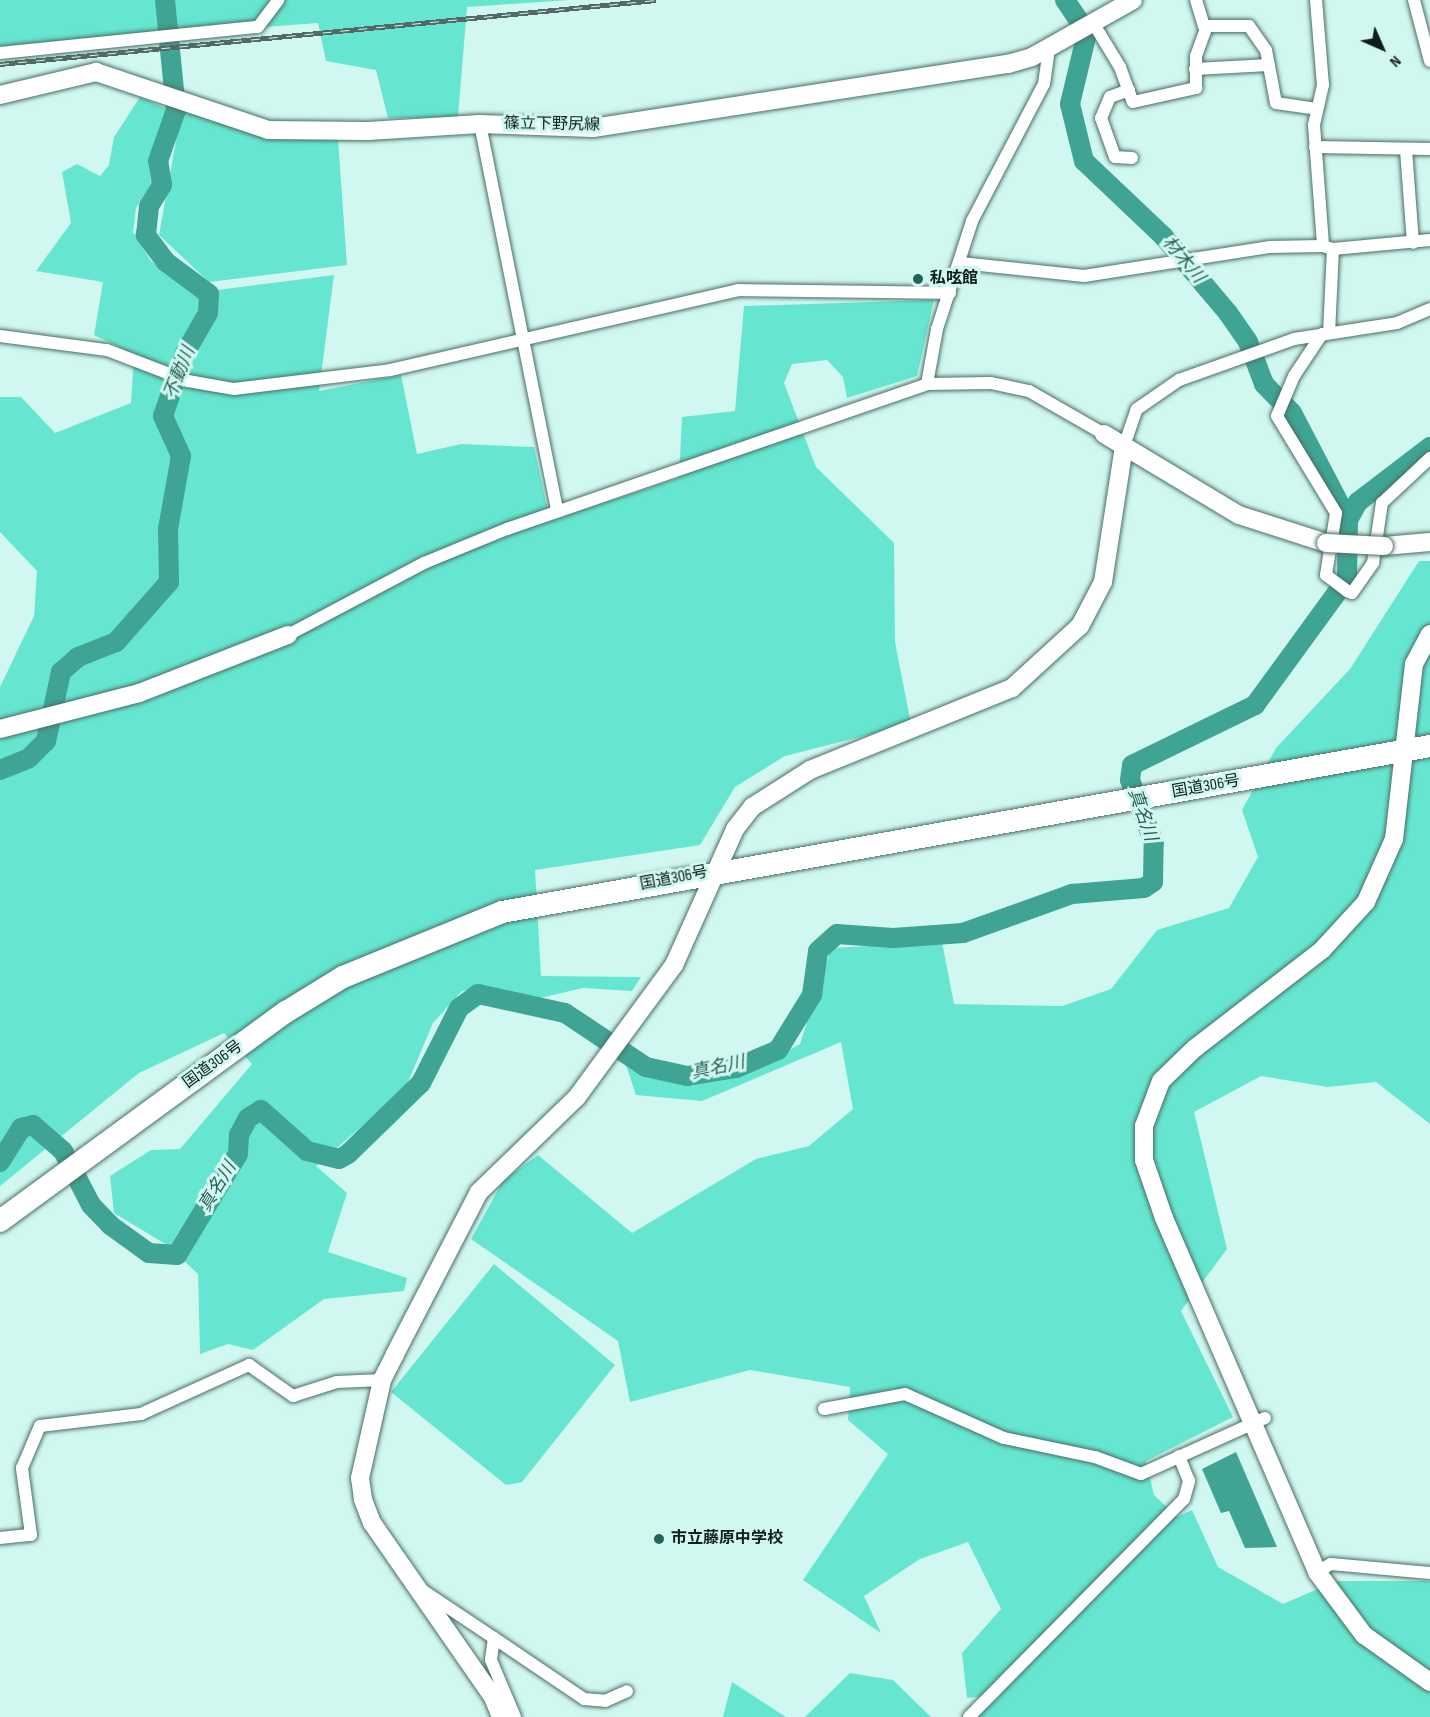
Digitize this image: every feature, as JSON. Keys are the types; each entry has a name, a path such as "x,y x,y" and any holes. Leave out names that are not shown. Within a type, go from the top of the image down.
{"highway":[{"name":"国道306号","path":"0,1221 286,1012 353,973 502,912 719,870 1177,792 1430,746"}],"street":[{"path":"0,53 258,27 278,0"},
{"name":"篠立下野尻線","path":"0,95 96,72 268,130 368,131 480,124 623,124 1008,64 1049,47 1133,0"},
{"path":"1086,25 1129,90 1133,102 1185,92 1198,83 1195,69 1207,26 1196,0"},
{"path":"1316,0 1323,85 1317,109 1315,147 1328,248 1326,334 1291,387 1277,416 1336,513 1326,575 1347,591 1352,593 1373,563 1382,503 1430,458"},
{"path":"1414,0 1428,46 1430,61"},
{"path":"1207,26 1249,26 1269,65 1276,104 1317,109"},
{"path":"927,384 950,293 972,221 1044,84 1049,47"},
{"path":"1195,69 1269,65"},
{"path":"1129,90 1110,97 1101,118 1115,157 1132,158"},
{"path":"480,124 525,341 556,511"},
{"path":"1315,147 1430,149"},
{"path":"1406,150 1413,243"},
{"path":"961,263 1084,276 1176,264 1269,248 1328,248 1430,240"},
{"path":"0,336 107,350 182,378 234,390 390,370 525,341 738,290 950,293"},
{"path":"501,1717 493,1696 372,1523 363,1499 360,1478 382,1380 479,1192 577,1096 610,1055 674,965 719,870 735,829 763,797 810,770 1012,688 1080,626 1103,582 1124,446 1137,409 1155,392 1262,350 1326,334 1397,323 1430,309"},
{"path":"0,729 202,673 288,635 424,563 556,511 927,384 991,383 1029,391 1239,515 1326,543 1384,546 1430,542"},
{"path":"1430,634 1414,664 1394,839 1366,902 1322,950 1195,1048 1161,1081 1144,1126 1144,1160 1164,1218 1258,1421 1317,1572 1364,1635 1430,1682"},
{"path":"0,1538 30,1535 22,1468 40,1426 141,1414 249,1365 293,1396 337,1382 382,1380"},
{"path":"824,1409 905,1394 1004,1438 1095,1457 1141,1474 1258,1421"},
{"path":"969,1717 1184,1499 1189,1481 1179,1456"},
{"path":"1317,1572 1331,1564 1430,1573"},
{"path":"418,1588 584,1699 605,1701 627,1690"},
{"path":"494,1638 491,1660 515,1717"}],"shaded area":[{"path":"0,0 569,0 467,7 458,117 388,118 376,70 326,61 318,23 0,47"},
{"path":"140,97 167,109 165,131 149,159 151,184 136,208 133,232 151,261 194,293 334,275 319,391 401,375 417,454 461,444 534,447 550,521 679,478 682,417 735,411 744,306 934,300 917,376 847,398 843,377 827,360 792,364 784,383 816,467 894,543 895,642 911,724 785,756 735,787 700,845 535,870 541,976 641,977 632,991 583,988 540,998 491,987 462,991 433,1023 405,1089 316,1166 347,1193 328,1252 407,1278 404,1291 324,1299 253,1350 228,1344 200,1354 198,1274 167,1245 114,1213 110,1176 151,1150 180,1149 252,1064 224,1033 139,1073 0,1186 0,687 34,616 37,571 0,532 0,397 21,397 55,433 131,403 134,354 94,335 103,282 36,271 71,223 62,172 77,164 100,176 109,165 114,137"},
{"path":"182,108 266,135 338,139 347,265 209,282 159,235"},
{"path":"1419,561 1430,561 1430,1124 1376,1082 1328,1087 1261,1076 1194,1112 1227,1249 1181,1311 1233,1417 1146,1461 1154,1495 1177,1517 1192,1510 1218,1567 1283,1604 1336,1581 1430,1581 1430,1717 977,1717 1002,1694 967,1698 962,1653 1001,1609 968,1542 920,1559 864,1596 881,1633 803,1580 888,1454 848,1420 850,1387 750,1370 630,1402 618,1341 471,1239 503,1181 538,1155 632,1233 756,1159 809,1146 853,1109 841,1042 702,1101 636,1095 623,1056 646,1070 686,1081 728,1076 769,1061 800,1044 831,948 942,942 954,1004 1062,1006 1111,989 1157,930 1229,908 1258,857 1242,810 1276,748 1350,669"},
{"path":"494,1264 615,1365 522,1482 506,1485 391,1392"},
{"path":"1236,1452 1277,1547 1245,1548 1229,1511 1221,1513 1202,1469"},
{"path":"850,1673 893,1680 931,1717 805,1717"},
{"path":"732,1682 786,1717 723,1717"}],"waterway":[{"name":"不動川","path":"0,770 29,758 46,741 61,672 78,657 116,642 169,582 168,529 181,456 163,416 185,353 208,313 209,294 166,262 146,235 149,206 162,185 158,161 176,110 165,0"},
{"name":"材木川","path":"1065,0 1087,33 1070,104 1084,161 1163,236 1228,313 1248,342 1264,384 1292,413 1348,520"},
{"name":"真名川","path":"0,1162 21,1128 33,1125 63,1151 91,1205 110,1225 149,1253 177,1255 238,1154 239,1135 248,1118 261,1110 307,1151 339,1159 348,1154 421,1083 459,1008 478,994 565,1013 646,1067 687,1076 736,1068 778,1050 812,995 818,951 837,934 893,938 963,933 1072,894 1144,888 1153,882 1154,843 1130,780 1132,765 1255,705 1347,579 1348,520 1358,502 1430,447"}],"railway":[{"path":"0,64 656,0"}],"place":[{"name":"私呟館","path":"918,279"},
{"name":"市立藤原中学校","path":"659,1539"}]}
